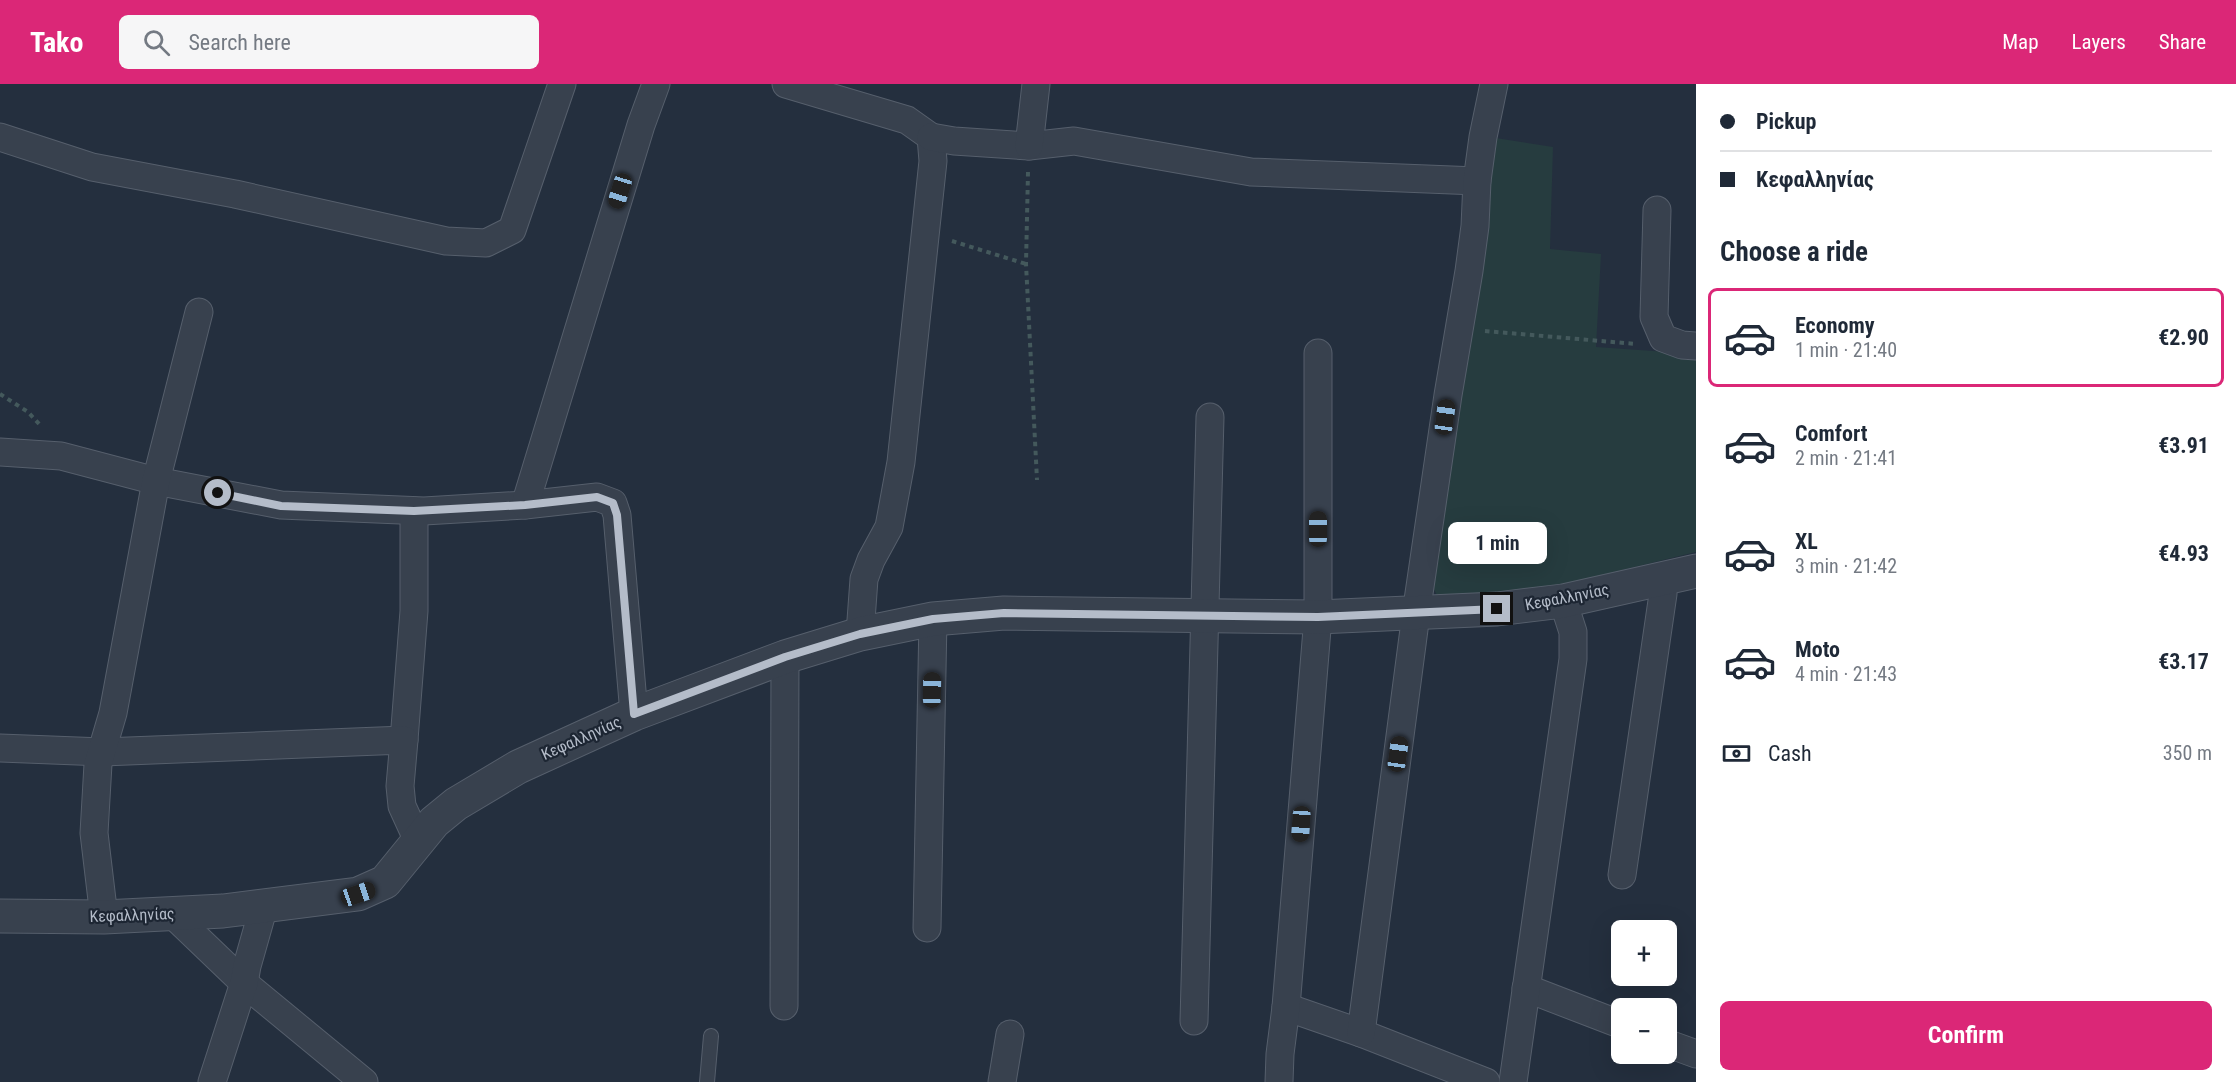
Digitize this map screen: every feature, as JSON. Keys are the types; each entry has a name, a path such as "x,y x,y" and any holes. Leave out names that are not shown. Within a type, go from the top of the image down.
{"street":[{"path":"0,137 92,166 235,194 446,241 486,243 512,230 562,84"},
{"path":"525,505 634,147 656,84"},
{"path":"786,84 907,120 931,137 954,141 1029,146 1074,141 1251,172 1477,181"},
{"path":"1029,146 1036,84"},
{"path":"1361,1034 1416,614 1458,328 1474,237 1477,181 1483,137 1494,84"},
{"path":"860,634 864,579 871,560 889,527 901,462 933,161 931,137"},
{"path":"1657,210 1654,317 1663,338 1682,345 1696,346"},
{"path":"104,917 94,833 98,764 113,713 156,481 199,312"},
{"path":"1279,1082 1318,617 1317,353"},
{"path":"1194,1021 1210,417"},
{"path":"0,452 61,456 156,481 281,506 414,511 525,505 597,497 613,503 617,515 634,714"},
{"path":"414,511 414,611 400,786 402,806 418,841"},
{"name":"Κεφαλληνίας","path":"0,916 104,917 224,911 358,894 371,890 385,882 395,872 434,822 456,804 543,755 634,714 785,657 860,634 933,619 1004,613 1318,617 1497,609 1563,601 1696,570"},
{"path":"1622,875 1664,577"},
{"path":"1513,1082 1573,659 1573,632 1563,601"},
{"path":"927,928 933,619"},
{"path":"784,1006 785,657"},
{"path":"0,748 103,752 404,740"},
{"path":"212,1082 244,983 264,906"},
{"path":"172,914 244,983 364,1082"},
{"path":"1526,988 1611,1021"},
{"path":"1286,1007 1486,1082"},
{"path":"1002,1082 1010,1034"},
{"path":"1677,1047 1696,1054"}],"lane":[{"path":"707,1082 711,1036"}],"path":[{"path":"1029,146 1026,264 1037,480"},
{"path":"925,232 1026,264"},
{"path":"1458,328 1631,344 1649,343 1663,338"},
{"path":"0,394 28,412 48,433 61,456"}],"green space":[{"path":"1496,138 1553,147 1550,249 1601,254 1596,347 1696,354 1696,552 1557,586 1449,599 1438,597 1432,586"}],"route":[{"path":"218,493 281,506 414,511 525,505 597,497 613,503 617,515 634,714 785,657 860,634 933,619 1004,613 1318,617 1497,609"}]}
